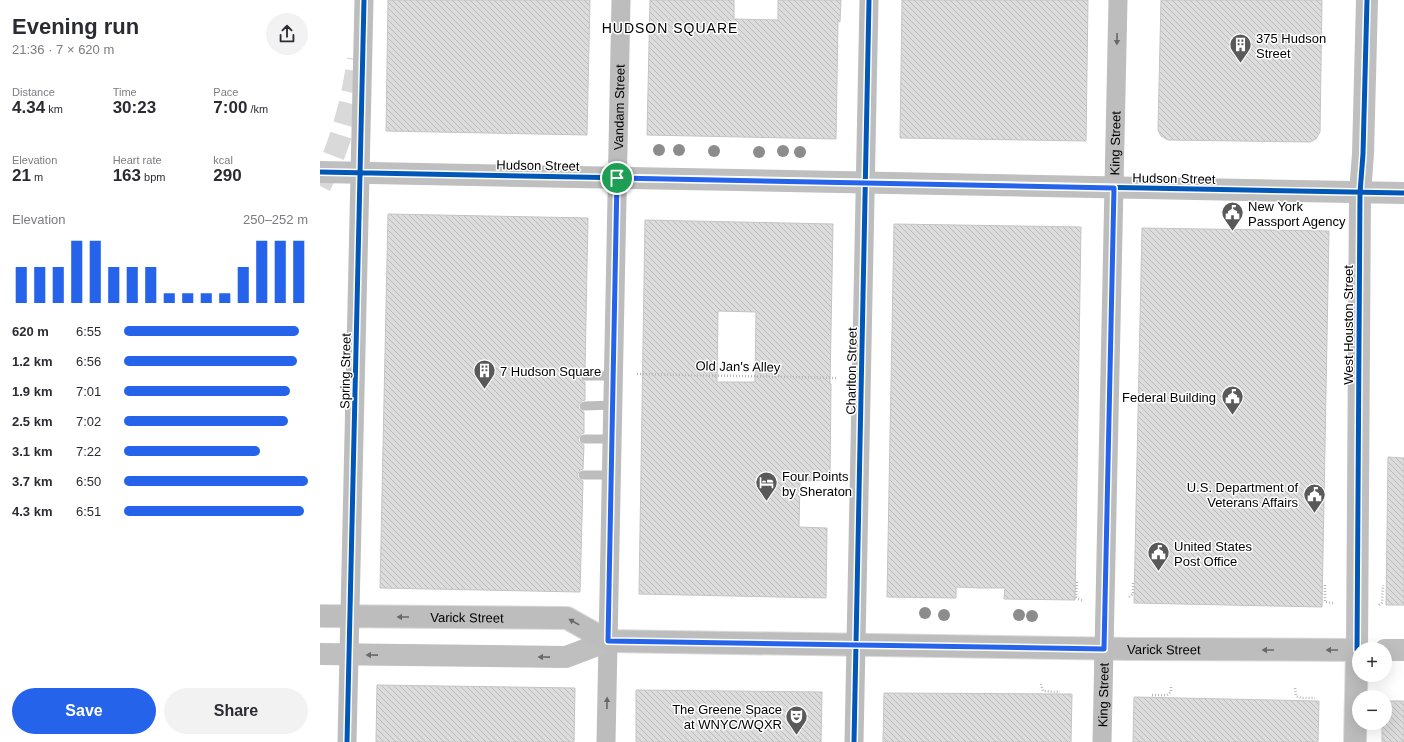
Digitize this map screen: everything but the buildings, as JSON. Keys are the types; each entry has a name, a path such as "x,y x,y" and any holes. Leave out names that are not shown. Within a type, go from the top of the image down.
{"main road":[{"name":"West Houston Street","path":"1358,642 1360,193 1363,154 1367,0"},
{"name":"Hudson Street","path":"320,172 1404,194"},
{"name":"Varick Street","path":"320,616 567,618 608,641"},
{"name":"Varick Street","path":"320,654 566,657 608,641 1104,649 1352,650"},
{"path":"1392,650 1404,650"},
{"name":"West Houston Street","path":"1355,742 1357,682"}],"street":[{"name":"Spring Street","path":"347,742 364,0"},
{"name":"Vandam Street","path":"606,742 621,0"},
{"name":"Charlton Street","path":"854,742 869,0"},
{"name":"King Street","path":"1102,742 1118,0"}],"lane":[{"path":"585,376 613,376"},
{"path":"584,406 613,405"},
{"path":"584,440 612,439"},
{"path":"583,475 611,475"}],"path":[{"path":"1129,597 1133,594 1133,581"},
{"path":"1077,582 1076,597 1078,600 1084,601"},
{"path":"1325,585 1325,602 1333,603"},
{"path":"1383,585 1383,598"},
{"path":"1041,684 1043,691 1060,692"},
{"path":"1152,695 1167,695 1171,692 1172,687"},
{"path":"1295,688 1296,696 1299,698 1314,698"}],"tunnel":[{"path":"320,186 334,156 349,108 358,59"}],"cycle path":[{"path":"347,742 364,0"},
{"path":"854,742 869,0"},
{"path":"1357,642 1360,193 1363,154 1367,0"},
{"path":"320,172 1404,193"}],"place":[{"name":"375 Hudson Street","path":"1240,64"},
{"name":"New York Passport Agency","path":"1233,232"},
{"name":"7 Hudson Square","path":"485,390"},
{"name":"Federal Building","path":"1232,416"},
{"name":"Four Points by Sheraton","path":"767,502"},
{"name":"U.S. Department of Veterans Affairs","path":"1314,514"},
{"name":"United States Post Office","path":"1158,572"},
{"name":"The Greene Space at WNYC/WQXR","path":"797,736"}],"district":[{"name":"HUDSON SQUARE","path":"670,28"}],"route":[{"path":"617,178 1114,188 1104,649 608,641 617,178"}]}
